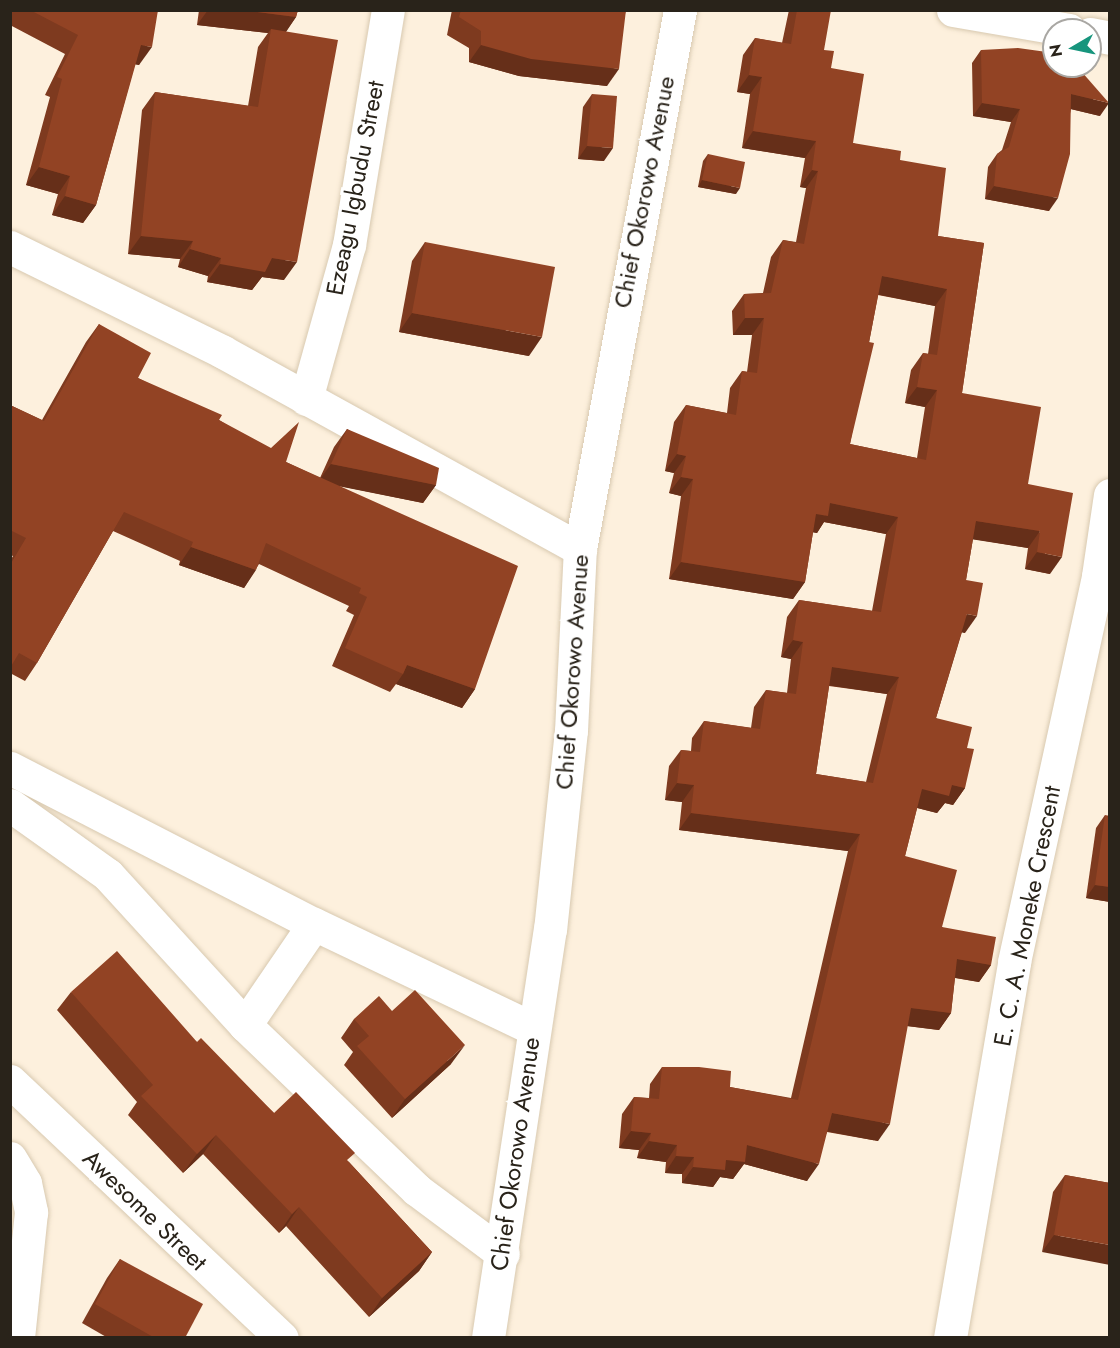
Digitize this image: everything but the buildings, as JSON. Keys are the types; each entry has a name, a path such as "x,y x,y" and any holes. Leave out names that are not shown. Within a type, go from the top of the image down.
{"street":[{"name":"Ezeagu Igbudu Street","path":"306,399 349,245 388,10"},
{"name":"Chief Okorowo Avenue","path":"488,1338 503,1254 532,1028 550,930 571,730 580,549 680,10"},
{"path":"953,10 1042,25"},
{"path":"10,247 306,399 580,549"},
{"name":"E. C. A. Moneke Crescent","path":"950,1338 1014,962 1104,577 1110,495"},
{"path":"10,768 314,924 532,1028"},
{"path":"10,805 108,875 245,1025 417,1190 503,1254"},
{"path":"245,1025 314,924"},
{"name":"Awesome Street","path":"10,1081 282,1338"},
{"path":"10,1158 25,1183 31,1212 18,1338"}]}
